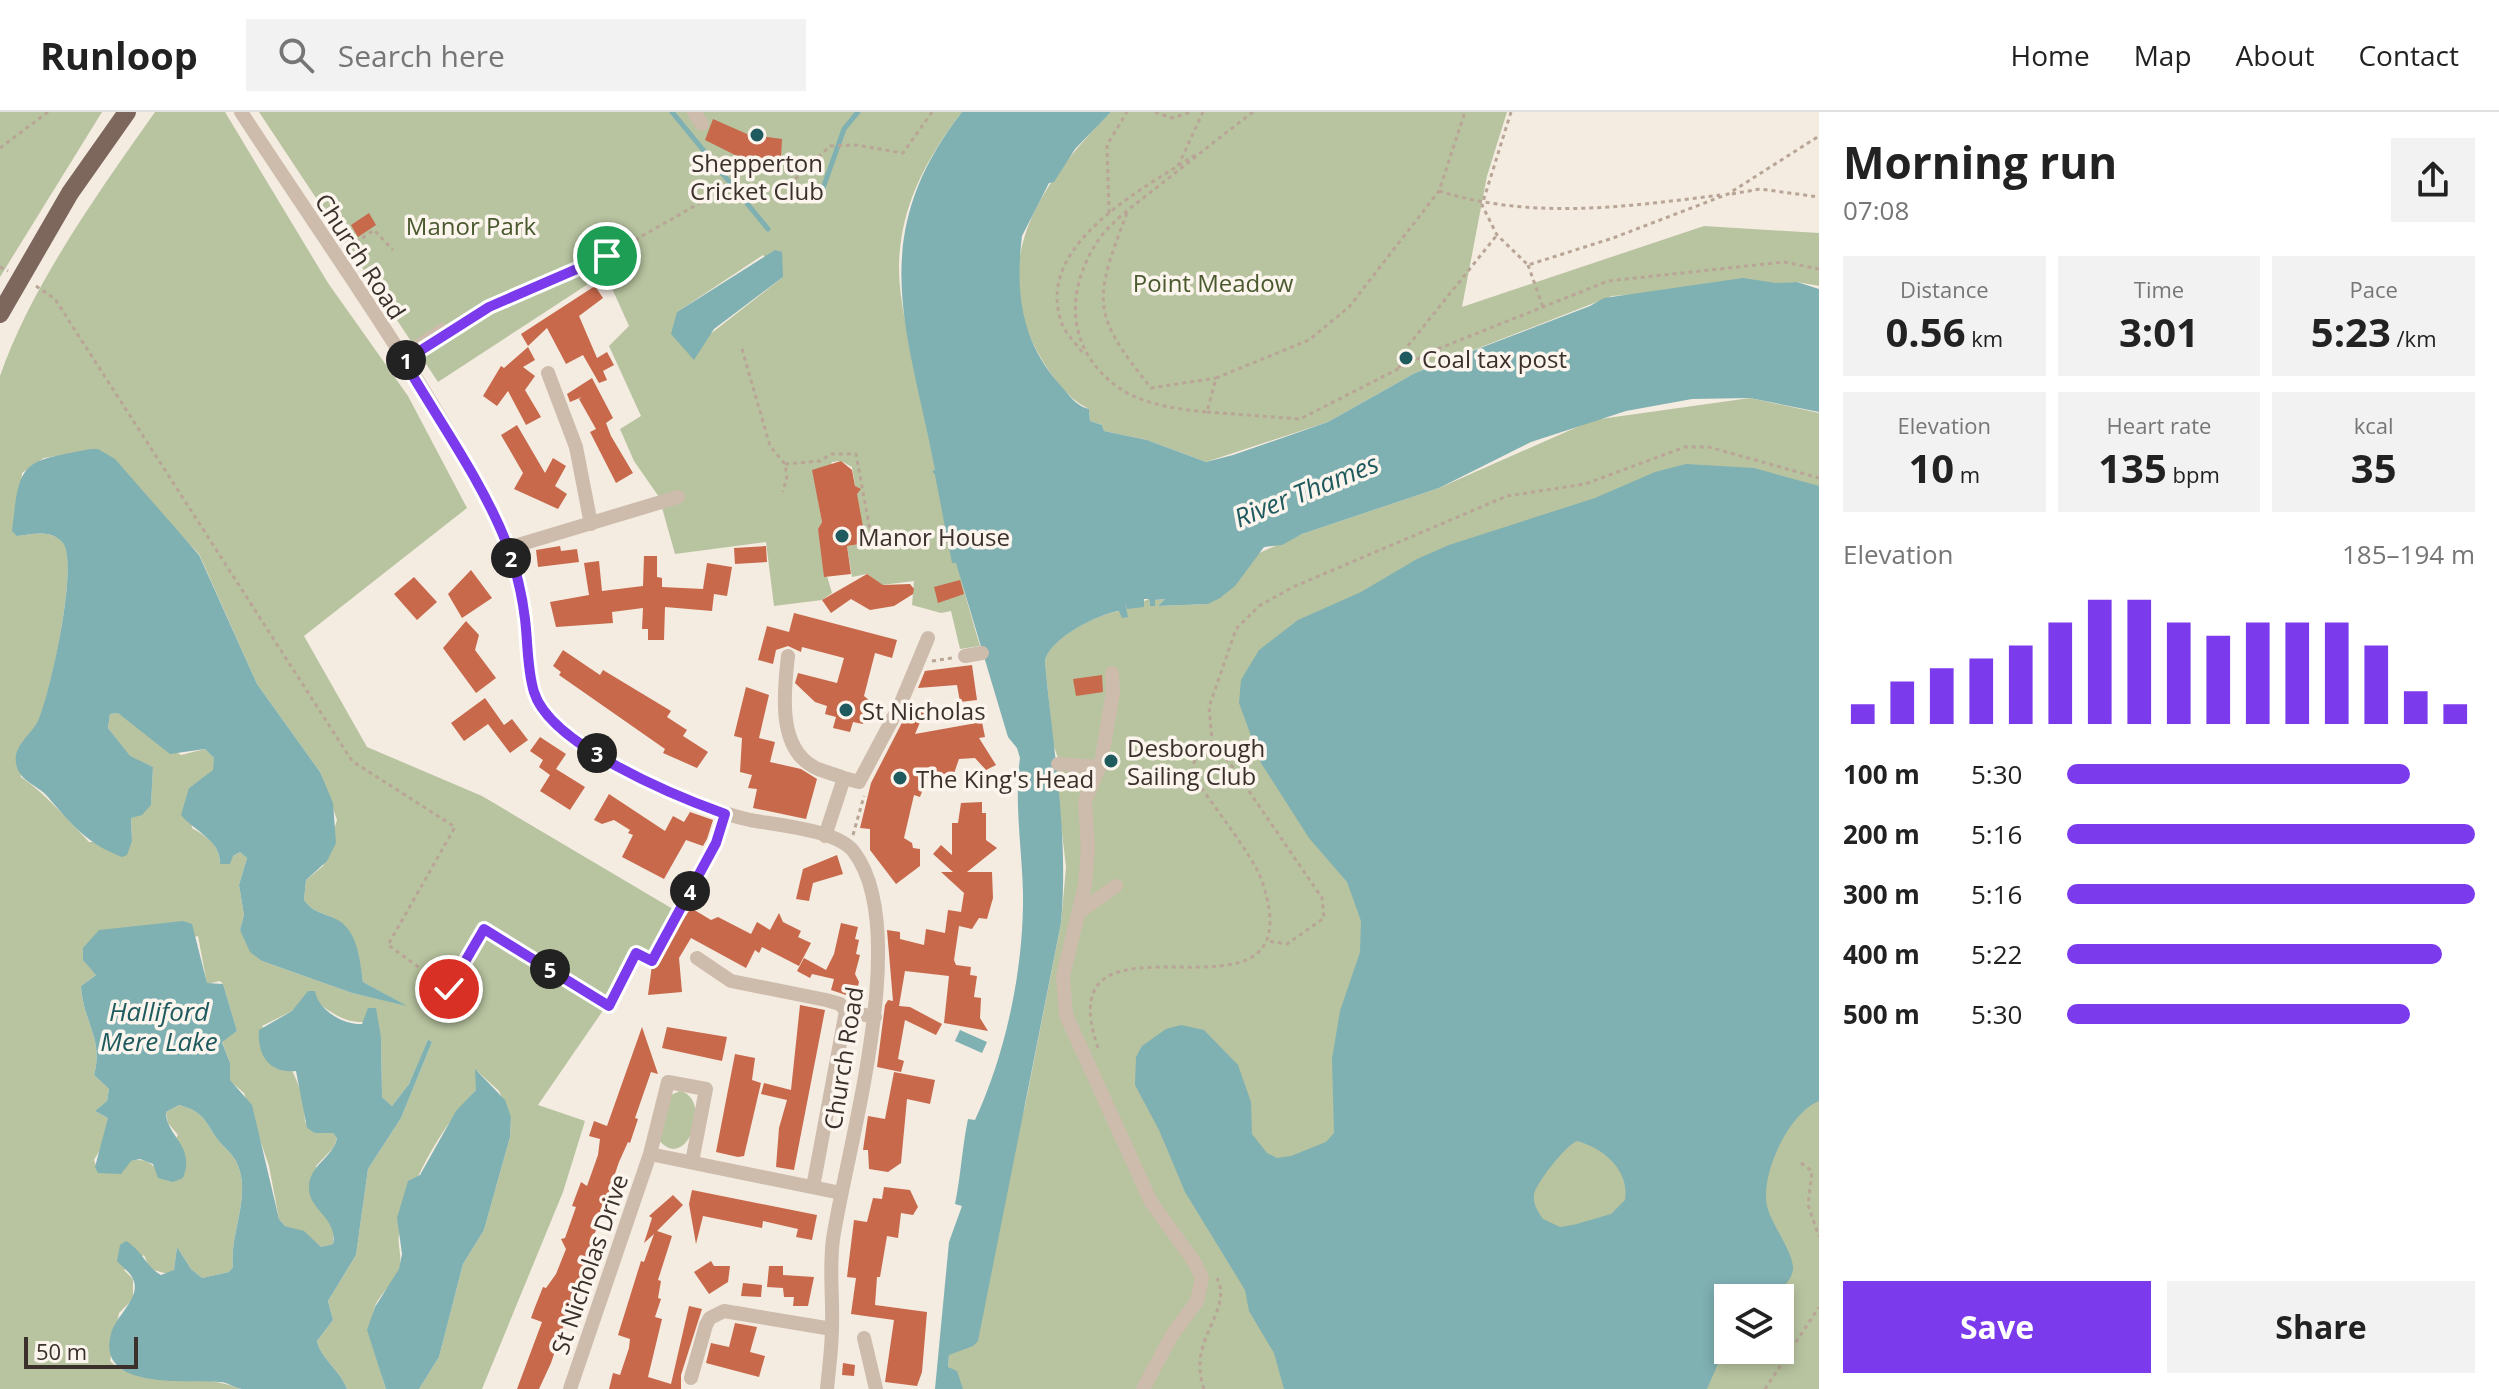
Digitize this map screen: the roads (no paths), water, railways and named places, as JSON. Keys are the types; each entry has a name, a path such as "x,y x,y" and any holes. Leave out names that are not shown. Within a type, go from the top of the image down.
{"main road":[{"path":"0,314 70,193 127,112"}],"street":[{"name":"Church Road","path":"241,112 402,357 497,521 508,548 525,615 534,693 549,718 604,758 684,799 725,814 825,836 845,843 856,854 869,888 878,968 875,1017 833,1244 832,1329 827,1389"},
{"path":"402,357 448,330"},
{"path":"548,373 576,447 591,524"},
{"path":"508,548 678,497"},
{"path":"788,656 785,695 789,733 800,754 813,767 859,782 900,705 928,638"},
{"path":"965,656 982,653"},
{"path":"1112,673 1112,703 1099,767 1086,794 1085,885 1075,916 1063,976 1066,1015 1151,1202 1195,1263 1202,1278 1197,1301 1172,1335 1143,1389"},
{"path":"1058,764 1099,767"},
{"path":"825,836 844,778"},
{"path":"678,912 716,843 725,814"},
{"path":"1075,916 1088,903 1116,886"},
{"path":"697,958 731,981 826,1000 840,1004 846,1011 875,1017"},
{"path":"813,1187 846,1011"},
{"name":"St Nicholas Drive","path":"570,1389 650,1154 668,1082 706,1089 692,1162"},
{"name":"St Nicholas Drive","path":"650,1154 841,1193"},
{"path":"690,1385 706,1325 710,1318 724,1311 832,1329"},
{"path":"864,1338 876,1389"}],"water":[{"name":"River Thames","path":"962,112 1111,112 1075,149 1054,182 1049,183 1022,236 1020,257 1024,316 1037,352 1070,397 1089,409 1090,421 1102,425 1104,431 1147,440 1206,462 1328,422 1415,373 1604,298 1743,278 1776,283 1797,282 1819,289 1819,412 1750,398 1692,399 1626,411 1531,442 1439,488 1302,534 1282,545 1264,547 1235,586 1208,604 1158,606 1165,599 1155,600 1155,606 1150,606 1149,599 1144,599 1144,607 1127,609 1125,603 1128,617 1122,618 1119,611 1099,617 1075,629 1055,645 1045,662 1062,825 1061,923 978,1341 949,1355 948,1367 957,1371 963,1389 935,1389 949,1242 962,1206 955,1204 966,1130 968,1119 975,1120 986,1094 1011,1010 1020,951 1023,893 1018,808 1020,758 1008,737 956,563 952,563 906,328 902,285 903,243 913,201 932,158"},
{"path":"775,250 782,252 783,277 714,329 694,360 671,334 677,312"},
{"path":"98,449 115,459 199,555 257,684 320,772 333,803 336,843 327,861 306,880 304,900 315,910 336,919 349,931 357,947 363,982 407,1006 352,993 262,961 250,952 240,930 244,915 239,885 247,858 240,852 233,856 230,864 220,864 212,842 181,815 189,788 213,770 214,758 205,749 170,754 118,713 110,714 108,728 130,756 153,767 151,805 142,815 131,818 132,841 127,855 122,857 80,832 18,769 17,751 38,721 49,685 68,576 63,543 53,536 17,536 12,531 18,490 28,468 37,462"},
{"path":"1686,464 1754,468 1819,486 1819,1101 1797,1118 1779,1146 1772,1162 1766,1193 1769,1213 1790,1255 1792,1273 1786,1284 1714,1284 1714,1364 1718,1364 1707,1389 1284,1389 1274,1353 1249,1311 1245,1290 1185,1192 1159,1130 1135,1085 1136,1057 1142,1046 1166,1029 1181,1025 1204,1030 1238,1065 1251,1102 1252,1134 1267,1153 1277,1158 1291,1156 1326,1142 1334,1133 1332,1059 1340,1011 1360,952 1361,921 1347,882 1309,838 1261,763 1239,703 1241,680 1259,650 1298,620 1361,592 1417,559 1449,545 1595,498 1655,472","holes":["1577,1141 1596,1149 1619,1170 1625,1200 1611,1214 1573,1225 1560,1227 1543,1219 1536,1208 1534,1195 1552,1165"]},
{"name":"Halliford Mere Lake","path":"183,921 192,924 207,983 223,984 237,1031 222,1042 230,1063 230,1080 252,1105 279,1219 285,1226 304,1231 321,1247 333,1244 333,1235 310,1195 310,1179 337,1138 333,1133 315,1133 307,1128 296,1071 279,1070 267,1061 260,1048 259,1030 292,1011 308,991 315,991 321,1004 332,1015 355,1024 362,1024 368,1008 376,1008 381,1037 382,1097 392,1106 409,1084 428,1040 432,1042 401,1118 368,1169 356,1255 328,1301 333,1320 317,1341 347,1389 242,1389 223,1382 145,1378 128,1373 116,1364 110,1352 113,1327 131,1300 135,1286 130,1274 117,1261 120,1245 126,1241 161,1275 174,1270 177,1247 191,1269 202,1278 229,1272 233,1267 241,1174 234,1158 197,1113 179,1105 166,1112 170,1128 186,1157 183,1178 173,1182 158,1178 153,1164 140,1159 131,1161 121,1174 98,1173 95,1167 108,1118 95,1111 107,1101 109,1089 94,1075 95,1041 81,986 96,975 83,960 83,948 99,930"},
{"path":"960,1030 987,1042 982,1053 955,1041"},
{"path":"475,1069 505,1100 511,1117 510,1137 484,1230 463,1264 439,1357 419,1389 386,1389 367,1330 375,1307 399,1269 402,1254 397,1218 408,1181 420,1175 456,1111 476,1090"}],"waterway":[{"path":"672,112 768,229"},
{"path":"822,191 844,129 858,112"}],"place":[{"name":"Shepperton Cricket Club","path":"757,135"},
{"name":"Coal tax post","path":"1406,358"},
{"name":"Manor House","path":"842,536"},
{"name":"St Nicholas","path":"846,710"},
{"name":"Desborough Sailing Club","path":"1111,761"},
{"name":"The King's Head","path":"900,778"}],"park label":[{"name":"Manor Park","path":"471,225"},
{"name":"Point Meadow","path":"1213,282"}]}
